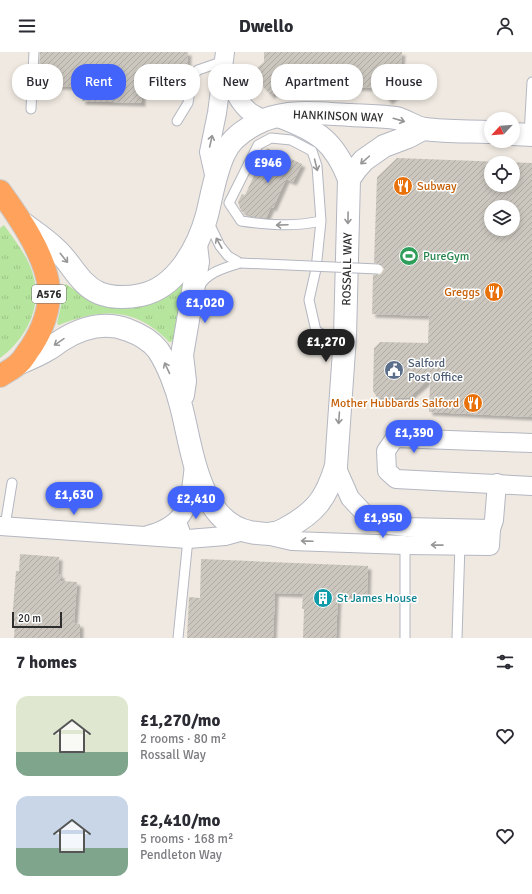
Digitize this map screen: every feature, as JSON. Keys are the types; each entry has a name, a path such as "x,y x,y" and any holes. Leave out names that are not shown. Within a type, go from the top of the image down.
{"highway":[{"name":"A576","path":"0,191 24,224 44,268 49,289 45,321 36,338 20,363 0,376"}],"street":[{"path":"224,60 236,93 250,112 302,125 317,133 328,143 338,156 349,179 364,160 384,146 408,137 423,129"},
{"path":"216,179 208,152 217,113 224,60"},
{"name":"HANKINSON WAY","path":"24,224 57,250 84,283 99,293 120,297 148,294 159,289 173,278 183,267 196,242 206,217 224,154 231,142 241,133 271,118 306,113 398,118 423,129 484,132"},
{"name":"ROSSALL WAY","path":"266,535 282,531 295,524 317,507 326,495 336,466 345,336 349,179"},
{"path":"181,404 185,381 182,355 198,262 196,242"},
{"path":"20,363 48,350 75,333 86,328 96,326 119,326 148,340 158,350 168,369 181,404 194,464 208,500 217,512 228,522 243,531 292,540 405,545 460,537 491,537 494,520 496,484"},
{"path":"532,443 395,438 386,451 387,471 396,479 532,486"},
{"path":"146,536 159,532 171,525 180,517 186,508 190,496 194,464"},
{"path":"336,466 350,498 365,514 376,521 389,525 460,537"},
{"path":"3,526 188,539 225,536 243,531"}],"lane":[{"path":"30,109 34,52"},
{"path":"177,121 188,103 192,76 198,70 224,60"},
{"path":"525,134 532,82"},
{"path":"321,221 307,224 271,225 241,221 229,203 258,145 271,138 291,140 312,151 317,166 321,221 316,269 309,300 316,331 326,336 345,336"},
{"path":"206,217 220,246 228,256 240,263"},
{"path":"192,299 202,282 212,274 240,263 378,269"},
{"path":"3,526 12,483"},
{"path":"178,638 188,539 180,517"},
{"path":"405,638 406,527"},
{"path":"457,638 460,537"}],"green space":[{"path":"4,225 28,260 34,279 36,292 32,317 26,329 19,340 0,358 0,228"},
{"path":"186,278 174,341 169,342 144,322 117,314 89,316 74,319 59,325 57,324 61,305 61,286 66,284 85,297"}],"building":[{"path":"40,52 188,52 187,64 134,64 134,100 142,100 142,103 82,101 126,100 126,64 71,64 71,86 63,86 63,64 39,64"},
{"path":"264,52 402,52 401,64 371,64 371,88 363,87 363,64 271,64 271,95 263,86 263,64 262,64 264,62"},
{"path":"267,148 302,164 293,182 286,179 273,208 271,207 266,218 255,217 241,211 238,202 242,194 245,195"},
{"path":"397,158 484,161 484,192 520,192 520,163 532,163 532,417 429,412 430,379 408,398 377,397 373,391 374,348 380,342 428,343 429,316 372,314 373,275 381,274 384,269 381,264 374,263 377,177"},
{"path":"20,554 59,557 58,574 61,575 61,581 77,582 74,623 80,624 80,638 14,638 15,621 12,621 16,571 19,571"},
{"name":"St James House","path":"201,559 368,566 367,596 338,595 336,638 303,638 303,594 275,593 273,638 187,638 189,597 200,598"}],"place":[{"name":"Subway","path":"403,186"},
{"name":"PureGym","path":"409,256"},
{"name":"Greggs","path":"494,292"},
{"name":"Salford Post Office","path":"394,370"},
{"name":"Mother Hubbards Salford","path":"473,403"},
{"name":"St James House","path":"323,598"}]}
